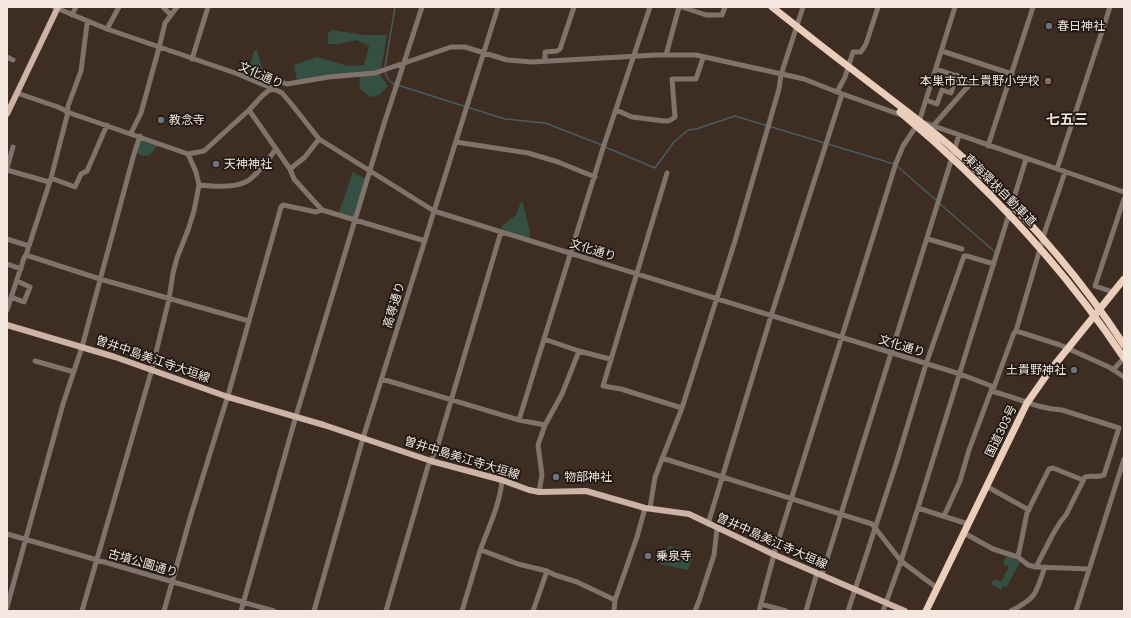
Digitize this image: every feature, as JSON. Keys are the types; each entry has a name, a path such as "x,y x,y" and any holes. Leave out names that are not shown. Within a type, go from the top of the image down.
{"highway":[{"name":"東海環状自動車道","path":"772,7 931,130 973,167 1004,197 1061,260 1124,345"},
{"name":"東海環状自動車道","path":"838,59 968,172 1023,228 1076,291 1103,326 1124,358"},
{"name":"国道303号","path":"926,611 1027,403 1048,373 1124,279"}],"main road":[{"path":"7,114 57,8"},
{"name":"曽井中島美江寺大垣線","path":"7,325 152,369 228,396 296,416 431,461 502,480 529,490 539,492 586,492 648,508 689,514 774,555 905,611"}],"street":[{"path":"72,15 76,7"},
{"path":"107,29 119,7"},
{"path":"163,7 170,14"},
{"path":"131,133 141,113 165,22 177,7"},
{"path":"192,59 208,7"},
{"path":"241,611 296,416 383,127 422,7"},
{"name":"高専通り","path":"314,611 363,438 498,7"},
{"path":"545,61 545,52 557,51 560,49 574,7"},
{"path":"519,420 594,177 650,7"},
{"path":"666,55 680,7 706,16 722,16 726,7"},
{"path":"614,611 615,600 648,508 655,477 682,408 737,233 779,89 780,75 803,7"},
{"path":"708,524 853,52 861,52 866,44 878,7"},
{"path":"759,611 774,555 896,163 903,146 919,122 956,7"},
{"path":"988,146 1033,7"},
{"path":"1057,169 1110,7"},
{"name":"文化通り","path":"57,8 89,22 159,48 238,74 282,93 319,139 434,211 960,374 994,386 1014,332 1016,331"},
{"path":"7,310 9,299 26,256 50,180 74,88 81,71 87,24 89,22"},
{"path":"280,82 287,84 330,77 375,73 451,47 465,48 507,60 532,62 634,56 696,55 703,58 804,79 919,122 1124,192"},
{"path":"942,51 1012,74"},
{"path":"7,57 13,60"},
{"path":"616,110 632,117 669,121 675,117 672,79 696,79 703,58"},
{"path":"933,126 972,81 970,79 936,68"},
{"path":"926,100 937,104 942,90 951,93 957,75"},
{"path":"17,93 188,154 204,151 265,94 274,89"},
{"path":"249,110 290,169 294,179 322,210 425,241"},
{"path":"14,147 7,168 74,187 81,174 87,171 107,125"},
{"path":"806,611 841,515 928,239 959,135"},
{"path":"7,608 63,404 82,347 140,136"},
{"path":"290,169 305,157 319,139"},
{"path":"456,142 528,153 558,162 594,177"},
{"path":"199,185 239,184 248,181 276,149"},
{"path":"82,611 152,369 169,299 173,273 188,230 199,185 196,172 188,154"},
{"path":"883,611 918,508 1026,159"},
{"path":"1065,172 1046,228 1016,331 1060,345 1113,370 1124,377"},
{"path":"667,173 603,386 682,408"},
{"path":"1113,292 1096,286 1124,199"},
{"path":"164,611 189,522 228,396 281,207 283,205 316,212 322,210"},
{"path":"386,611 428,466 437,448 450,399 501,232"},
{"path":"7,239 29,246"},
{"path":"928,239 962,249"},
{"path":"26,256 100,279 249,321"},
{"path":"848,611 926,364 964,256 994,264"},
{"path":"7,264 21,269"},
{"path":"9,299 24,302 30,287 17,281"},
{"path":"544,339 579,351 610,359"},
{"path":"539,492 542,475 538,444 545,424 562,394 579,351"},
{"path":"1113,370 1124,358"},
{"path":"35,361 74,372"},
{"path":"382,379 519,420 545,424"},
{"path":"944,516 960,481 969,450 992,388 994,392 1006,394 1027,403 1062,410 1119,428 1104,475 1100,477 1085,477 1066,515 1060,521 1036,567"},
{"path":"662,458 872,524 901,561 937,588"},
{"path":"1076,611 1124,459"},
{"path":"1018,557 1028,510 1049,469 1053,468 1083,480"},
{"path":"462,611 501,490 502,480"},
{"path":"986,486 1028,510"},
{"path":"918,508 968,524"},
{"path":"694,611 708,576 714,555 717,528"},
{"path":"964,532 993,549 1018,557 1028,565 1036,567 1089,569"},
{"name":"古墳公園通り","path":"7,534 274,611"},
{"path":"481,550 518,564 547,571 555,576 577,582 615,600"},
{"path":"1011,611 1028,603 1035,595 1045,567"},
{"path":"533,611 547,571"},
{"path":"761,604 786,611"}],"green space":[{"path":"332,30 364,35 387,35 380,75 388,86 379,95 370,97 360,89 359,73 297,80 294,65 317,57 348,66 364,65 369,46 357,40 339,44 328,44 328,33"},
{"path":"257,50 261,65 269,78 270,83 247,75 254,51"},
{"path":"141,139 157,146 150,155 143,156 136,153"},
{"path":"353,172 366,179 354,217 339,212"},
{"path":"521,202 523,203 530,238 501,229 502,226 516,215"},
{"path":"670,546 694,554 688,570 660,564 667,548"},
{"path":"1007,555 1020,562 1006,588 1003,586 1001,590 991,584 995,579 1001,582 1009,567 1003,564"}],"waterway":[{"path":"385,67 395,7"},
{"path":"385,71 390,82 394,84 505,119 545,123 602,145"},
{"path":"605,147 655,168 674,142 688,130 696,129 735,116 894,164"},
{"path":"897,166 936,200"},
{"path":"939,203 995,252"}],"place":[{"name":"春日神社","path":"1049,26"},
{"name":"本巣市立土貴野小学校","path":"1048,81"},
{"name":"教念寺","path":"161,120"},
{"name":"天神神社","path":"216,164"},
{"name":"土貴野神社","path":"1074,370"},
{"name":"物部神社","path":"556,477"},
{"name":"乗泉寺","path":"648,556"}],"district":[{"name":"七五三","path":"1067,119"}]}
